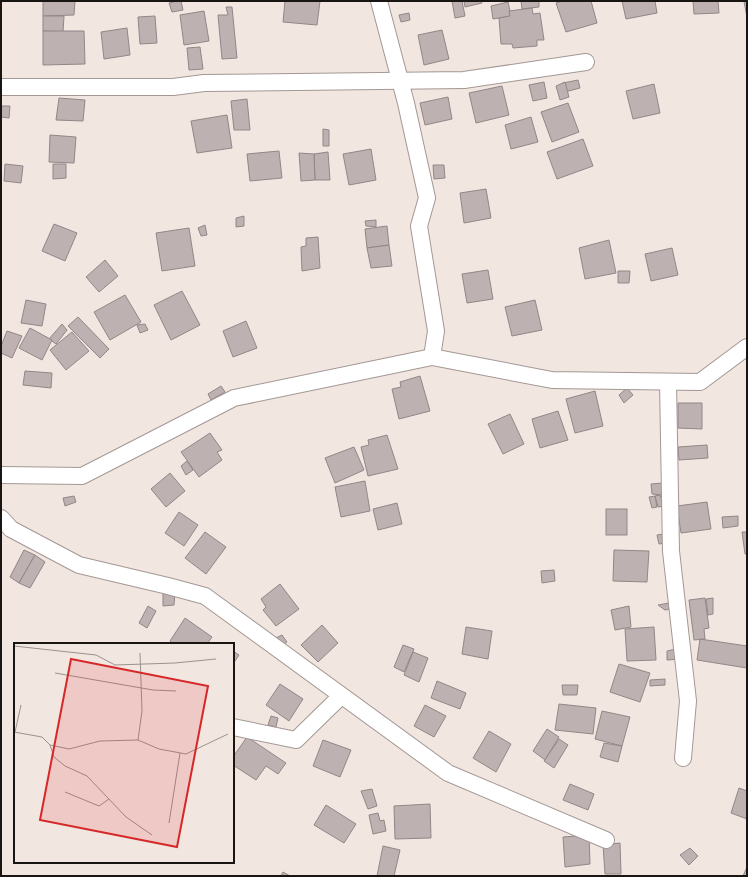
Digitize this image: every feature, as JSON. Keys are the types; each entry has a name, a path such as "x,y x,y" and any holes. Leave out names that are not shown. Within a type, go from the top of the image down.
{"street":[{"path":"380,1 427,198 419,226 436,331 432,357"},
{"path":"1,87 173,88 204,83 464,80 586,62"},
{"path":"1,475 82,476 234,398 432,357 552,380 700,382 747,347"},
{"path":"668,382 671,551 688,701 683,758"},
{"path":"1,518 11,529 78,565 205,596 448,773 606,840"},
{"path":"234,727 296,740 341,696"}],"building":[{"path":"43,1 75,1 74,15 43,16"},
{"path":"181,1 183,10 172,12 169,3"},
{"path":"285,1 320,1 317,25 283,22"},
{"path":"452,1 462,1 465,16 455,18"},
{"path":"464,1 481,1 482,3 465,7"},
{"path":"521,1 539,1 539,7 522,9"},
{"path":"562,1 591,1 597,23 566,32 556,3"},
{"path":"622,1 655,1 657,13 626,19"},
{"path":"693,1 718,1 719,13 694,14"},
{"path":"744,1 747,1 747,18"},
{"path":"508,2 511,16 493,19 491,6"},
{"path":"226,7 232,7 237,58 222,59 218,15 228,15"},
{"path":"532,8 533,14 540,13 544,40 537,40 537,46 513,48 512,44 501,44 499,18 510,16 509,11"},
{"path":"204,11 209,41 184,45 180,15"},
{"path":"409,13 410,20 401,22 399,15"},
{"path":"43,16 64,16 63,32 43,31"},
{"path":"155,16 157,43 140,44 138,17"},
{"path":"127,28 130,55 104,59 101,32"},
{"path":"442,30 449,59 424,65 418,35"},
{"path":"43,31 84,31 85,64 43,65"},
{"path":"200,47 203,69 189,70 187,48"},
{"path":"578,80 580,88 565,92 563,83"},
{"path":"544,82 547,98 533,101 529,85"},
{"path":"565,82 569,97 560,100 556,86"},
{"path":"654,84 660,113 633,119 626,91"},
{"path":"502,86 509,115 476,123 469,93"},
{"path":"448,97 452,119 425,125 420,103"},
{"path":"59,98 85,100 83,121 56,120"},
{"path":"247,99 250,130 234,130 231,101"},
{"path":"568,103 579,132 552,142 541,112"},
{"path":"1,106 10,106 9,118 1,117"},
{"path":"227,115 232,148 197,153 191,121"},
{"path":"531,117 538,142 511,149 505,125"},
{"path":"323,129 329,130 329,146 323,146"},
{"path":"50,135 76,137 74,163 49,162"},
{"path":"583,139 593,166 557,179 547,152"},
{"path":"371,149 376,180 349,185 343,154"},
{"path":"279,151 282,178 250,181 247,154"},
{"path":"328,152 330,180 315,180 314,154"},
{"path":"299,153 314,154 315,180 301,181"},
{"path":"5,164 23,166 21,183 4,181"},
{"path":"53,164 66,164 66,178 53,179"},
{"path":"433,165 444,165 445,178 434,179"},
{"path":"486,189 491,218 464,223 460,193"},
{"path":"244,216 244,226 236,227 236,218"},
{"path":"376,220 376,227 366,226 365,221"},
{"path":"54,224 77,233 65,261 42,251"},
{"path":"205,225 207,235 201,236 198,228"},
{"path":"387,226 389,245 367,248 365,229"},
{"path":"189,228 195,266 162,271 156,233"},
{"path":"318,237 320,268 302,271 301,247 306,246 306,238"},
{"path":"609,240 616,273 585,279 579,248"},
{"path":"389,245 392,266 371,268 367,248"},
{"path":"672,248 678,275 651,281 645,254"},
{"path":"105,260 118,276 99,292 86,277"},
{"path":"488,270 493,299 467,303 462,274"},
{"path":"618,271 630,271 629,283 618,283"},
{"path":"182,291 200,325 171,340 154,305"},
{"path":"125,295 141,322 110,340 94,312"},
{"path":"26,300 46,304 42,326 21,323"},
{"path":"535,300 542,330 512,336 505,307"},
{"path":"78,317 109,349 100,358 68,326"},
{"path":"246,321 257,348 233,357 223,331"},
{"path":"62,324 67,330 56,344 49,339"},
{"path":"145,324 148,330 140,333 137,325"},
{"path":"30,328 52,340 42,360 19,348"},
{"path":"7,331 22,336 12,358 1,353 1,346"},
{"path":"72,332 89,351 66,370 50,350"},
{"path":"25,371 52,373 51,388 23,385"},
{"path":"420,376 430,411 399,419 392,389 401,387 400,382"},
{"path":"221,386 225,392 211,400 208,394"},
{"path":"627,388 633,395 624,403 619,395"},
{"path":"595,391 603,426 575,433 566,399"},
{"path":"678,403 702,403 702,429 678,428"},
{"path":"558,411 568,440 540,448 532,419"},
{"path":"510,414 524,444 503,454 488,424"},
{"path":"210,433 222,450 217,452 222,460 199,477 181,452"},
{"path":"387,435 398,469 368,476 361,447 369,445 368,440"},
{"path":"707,445 708,458 679,460 678,447"},
{"path":"354,447 364,470 335,483 325,458"},
{"path":"187,461 193,470 186,475 181,466"},
{"path":"170,473 185,491 166,507 151,489"},
{"path":"365,481 370,511 341,517 335,487"},
{"path":"663,483 662,495 652,494 651,484"},
{"path":"660,495 664,506 658,507 655,496"},
{"path":"74,496 76,502 65,506 63,498"},
{"path":"655,496 657,507 652,508 649,497"},
{"path":"707,502 711,529 681,533 677,506"},
{"path":"397,503 402,524 378,530 373,509"},
{"path":"606,509 627,509 627,535 606,535"},
{"path":"179,512 198,525 184,546 165,533"},
{"path":"738,516 738,526 723,528 722,517"},
{"path":"205,532 226,547 206,574 185,558"},
{"path":"742,532 747,532 747,554 745,554"},
{"path":"664,534 665,543 659,544 657,535"},
{"path":"24,550 35,555 19,583 10,577"},
{"path":"614,550 649,551 647,582 613,581"},
{"path":"35,555 45,562 30,588 19,583"},
{"path":"554,570 555,581 542,583 541,571"},
{"path":"280,584 299,609 276,626 263,610 266,607 261,599"},
{"path":"163,592 175,592 174,605 163,606"},
{"path":"705,598 709,628 704,629 705,639 694,640 689,600"},
{"path":"713,598 713,614 708,615 706,599"},
{"path":"669,603 671,609 665,610 658,605"},
{"path":"148,606 156,611 147,628 139,623"},
{"path":"629,606 631,627 615,630 611,610"},
{"path":"185,618 212,637 208,643 173,643 170,641"},
{"path":"322,625 338,643 318,662 301,645"},
{"path":"466,627 492,631 488,659 462,654"},
{"path":"654,627 656,660 627,661 625,629"},
{"path":"282,635 287,642 281,647 274,639"},
{"path":"700,639 747,646 747,668 697,660"},
{"path":"403,645 414,649 404,672 394,667"},
{"path":"680,648 682,659 667,660 667,651"},
{"path":"234,652 239,655 234,662"},
{"path":"413,652 428,658 419,682 404,675"},
{"path":"619,664 650,673 640,702 610,692"},
{"path":"665,679 665,685 650,686 650,680"},
{"path":"437,681 466,693 460,709 431,698"},
{"path":"280,684 303,699 289,721 266,705"},
{"path":"562,685 578,685 577,695 563,695"},
{"path":"559,704 596,708 593,734 555,730"},
{"path":"425,705 446,716 434,737 414,726"},
{"path":"602,711 630,717 622,746 595,739"},
{"path":"271,716 278,718 276,727 268,725"},
{"path":"547,729 559,737 545,760 533,751"},
{"path":"489,731 511,744 496,772 473,758"},
{"path":"247,737 286,763 278,774 266,766 256,780 234,766 234,756"},
{"path":"559,739 568,745 554,768 544,761"},
{"path":"323,740 351,750 340,777 313,766"},
{"path":"604,743 622,746 618,762 600,757"},
{"path":"570,784 594,794 588,810 563,800"},
{"path":"739,788 747,791 747,819 731,813"},
{"path":"372,789 377,806 368,809 361,791"},
{"path":"430,804 431,838 395,839 394,806"},
{"path":"326,805 356,824 344,843 314,825"},
{"path":"378,813 380,821 384,820 386,831 373,834 369,815"},
{"path":"589,835 590,864 565,867 563,837"},
{"path":"620,843 621,874 605,874 603,845"},
{"path":"383,846 400,850 394,876 377,876"},
{"path":"690,848 698,856 689,865 680,855"},
{"path":"747,867 747,876 743,876"},
{"path":"283,872 290,876 281,876"}]}
